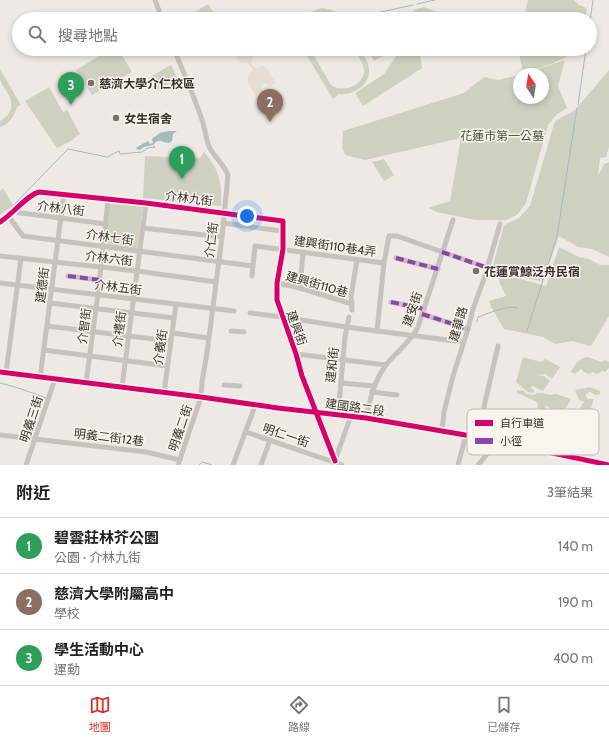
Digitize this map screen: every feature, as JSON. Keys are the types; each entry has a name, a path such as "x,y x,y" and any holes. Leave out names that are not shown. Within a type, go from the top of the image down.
{"street":[{"path":"155,0 159,12"},
{"name":"介仁街","path":"177,56 195,101 212,152 225,167 228,175 222,237 201,397"},
{"name":"介林九街","path":"0,222 14,212 35,193 39,192 146,203 283,221 282,231"},
{"name":"建德街","path":"40,378 64,194"},
{"name":"介智街","path":"86,383 98,294 108,200"},
{"name":"介禮街","path":"122,387 146,203"},
{"name":"介林八街","path":"14,212 106,224"},
{"name":"介林七街","path":"9,216 24,236 253,266"},
{"name":"建安街","path":"366,418 373,389 386,365 414,335 438,269 453,220"},
{"path":"223,223 282,231 283,249"},
{"name":"建華路","path":"442,431 444,412 463,342 488,268 500,224"},
{"path":"143,228 222,237"},
{"path":"377,331 384,263 389,236 397,236 488,268"},
{"name":"建興街110巷4弄","path":"253,266 255,246 384,263"},
{"name":"建興街","path":"283,249 277,283 277,300 302,376 336,464"},
{"path":"300,288 303,252"},
{"name":"介林六街","path":"0,256 137,271 216,282"},
{"path":"3,373 21,258"},
{"path":"396,258 438,269"},
{"path":"352,310 351,296 357,260"},
{"path":"252,276 253,266"},
{"path":"68,276 99,280"},
{"name":"介林五街","path":"0,283 234,311"},
{"name":"建興街110巷","path":"277,283 300,288 352,304"},
{"path":"391,302 423,312 468,330"},
{"path":"50,303 174,318"},
{"name":"介義街","path":"164,392 176,304"},
{"path":"250,313 348,328 463,342"},
{"name":"建和街","path":"338,414 345,337 349,317"},
{"path":"47,326 170,341"},
{"path":"231,330 244,332"},
{"path":"172,333 208,338"},
{"path":"483,409 498,346"},
{"path":"44,350 167,366"},
{"path":"296,354 386,365"},
{"name":"建國路二段","path":"3,373 164,392 255,406 338,414 466,435"},
{"name":"明義三街","path":"26,465 55,379"},
{"path":"341,384 373,389 397,395"},
{"path":"224,385 240,386"},
{"name":"明義二街","path":"179,463 201,397"},
{"path":"233,465 255,406"},
{"path":"336,464 352,417"},
{"name":"明仁一街","path":"246,432 336,464"},
{"name":"明義二街12巷","path":"0,435 146,452 179,463"},
{"path":"458,465 466,435"},
{"path":"262,465 270,440"},
{"path":"478,465 486,455"},
{"name":"建國路二段","path":"561,455 609,465"}],"green space":[{"path":"528,0 574,0 579,5 587,8 587,12 525,12"},
{"path":"208,4 213,12 195,12"},
{"path":"424,7 437,12 412,12 413,10"},
{"path":"322,8 336,12 311,12"},
{"path":"99,56 122,56 132,72 92,95 76,70"},
{"path":"307,56 314,56 331,85 341,89 352,86 361,80 364,75 364,69 358,56 364,56 369,67 369,76 367,81 354,92 337,94 338,95 333,99"},
{"path":"371,56 382,56 374,61"},
{"path":"396,56 420,56 422,68 363,106 355,93 384,74"},
{"path":"520,56 566,56 559,61 543,67 522,68"},
{"name":"花蓮市第一公墓","path":"565,60 558,86 567,108 556,115 548,125 526,203 517,215 506,220 476,220 437,212 428,208 450,201 461,138 365,160 345,155 342,147 343,131 464,93 484,77 498,80 513,76 513,104 549,104 549,68 542,68"},
{"path":"171,65 178,79 158,90 150,77"},
{"path":"0,69 21,105 17,107 9,122 0,127 0,121 9,113 12,104 10,97 0,79"},
{"path":"609,70 609,147 606,157 600,158 598,176 604,164 609,162 609,257 592,249 578,247 559,236 543,281 509,276 546,286 559,247 600,265 609,265 609,316 591,346 572,341 555,344 543,337 504,329 489,301 506,296 499,282 501,274 491,272 504,225 519,218 530,206 554,124 557,120 575,110"},
{"path":"49,87 63,112 67,110 80,134 57,148 25,101"},
{"path":"204,152 214,165 219,177 221,206 143,198 145,156 200,158"},
{"path":"384,159 394,175 384,181 372,162"},
{"path":"3,188 13,205 0,215 0,191"},
{"path":"109,204 143,206 137,250 105,246"},
{"path":"523,357 541,362 545,359 560,367 552,379 545,374 536,375 544,376 550,381 543,391 533,386 530,388 534,390 534,393 528,392 516,382"},
{"path":"588,357 601,362 605,360 609,362 609,368 605,372 602,371 597,374 592,372 590,374 581,369 575,374 571,372 578,362"},
{"path":"590,387 600,391 600,394 596,395 590,392 586,394 587,399 594,399 591,409 583,409 580,408 585,402 579,400 575,390"},
{"path":"517,390 534,395 537,393 550,395 556,394 571,399 565,409 552,409 545,405 546,409 538,409 537,402 517,393"}],"shaded area":[{"path":"253,56 251,62 256,69 262,66 267,68 276,83 269,87 266,83 261,86 263,91 255,95 247,81 249,73 253,70 248,63 242,63 236,57"}],"water":[{"path":"177,131 173,134 172,141 169,143 157,141 153,145 144,147 140,150 136,149 148,141 150,144 153,143 153,138 160,133"}],"waterway":[{"path":"417,4 435,0"},
{"path":"591,12 593,0"},
{"path":"381,12 413,5"},
{"path":"578,105 585,56"},
{"path":"527,331 557,236 577,108"},
{"path":"0,219 68,149 107,157 119,151 120,154 142,152 148,148 155,147 153,145"},
{"path":"477,322 478,317 503,308 518,308"},
{"path":"0,383 47,398"},
{"path":"202,462 212,465"}],"marked path":[{"path":"442,252 488,268"},
{"path":"396,258 438,269"},
{"path":"68,276 99,280"},
{"path":"391,302 424,309"},
{"path":"422,314 468,329"}],"cycle path":[{"path":"0,222 30,197 39,192 146,203 283,221 283,249 277,283 277,300 302,376 335,461"},
{"path":"0,372 366,418 467,435"},
{"path":"562,455 609,465"}],"place":[{"name":"慈濟大學介仁校區","path":"91,83"},
{"name":"學生活動中心","path":"71,105"},
{"name":"女生宿舍","path":"116,118"},
{"name":"慈濟大學附屬高中","path":"270,122"},
{"name":"碧雲莊林芥公園","path":"182,179"},
{"name":"花蓮賞鯨泛舟民宿","path":"476,271"}]}
